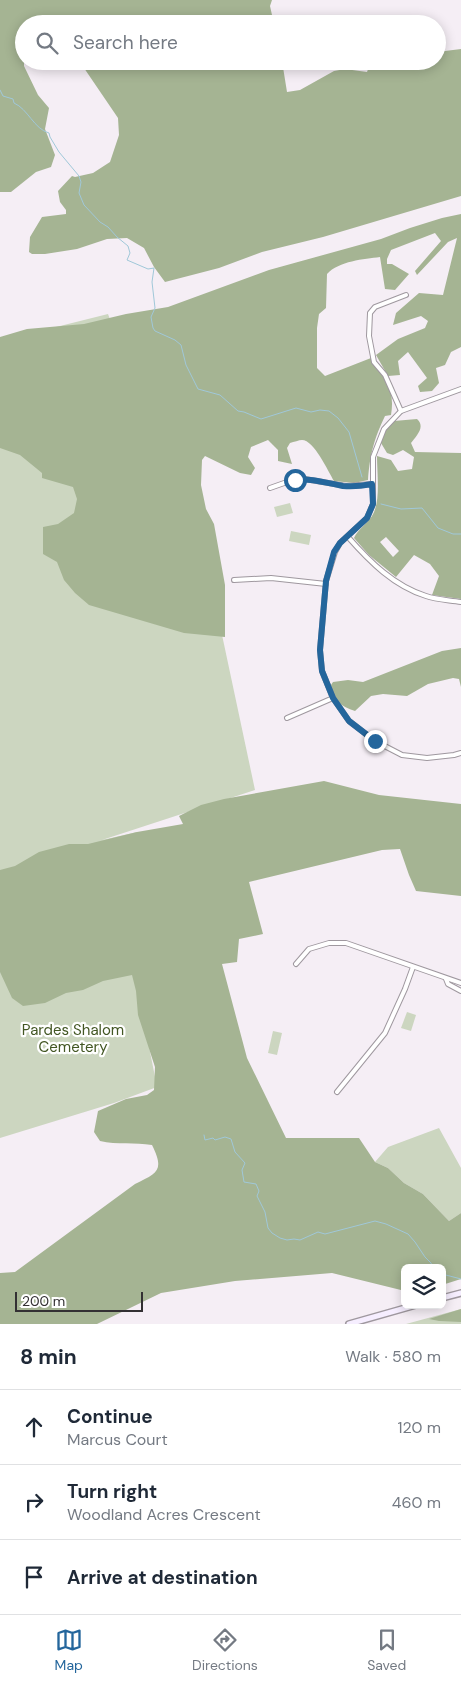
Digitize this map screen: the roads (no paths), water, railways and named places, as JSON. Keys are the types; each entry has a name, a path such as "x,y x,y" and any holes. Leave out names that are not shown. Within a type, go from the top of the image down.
{"main road":[{"path":"446,1297 461,1292"},
{"path":"349,1324 402,1309"}],"street":[{"path":"401,411 385,375 374,362 369,336 370,313 375,308 406,295"},
{"path":"461,389 401,411 384,429 373,457 373,504 367,518 340,543 334,552 326,584 320,650 322,671 333,698 349,721 375,741 402,755 427,758 461,753"},
{"path":"270,488 287,482 305,479 346,486 372,484"},
{"path":"348,537 369,560 402,586 427,597 461,602"},
{"path":"234,580 271,578 326,584"},
{"path":"287,718 333,698"},
{"path":"296,964 309,949 329,944 346,944 461,983"},
{"path":"337,1092 384,1033 405,989 413,966"},
{"path":"446,979 448,984 461,990"}],"waterway":[{"path":"0,90 3,96 13,99 14,103 39,127 49,133 59,152 79,176 81,182 79,193 84,205 100,222 128,246 130,253 127,260 148,269 154,268 152,282 155,308 151,317 153,328 155,331 175,340 181,345 186,365 198,389 220,395 238,411 261,419 296,408 311,412 329,411 338,418 349,432 362,477"},
{"path":"381,504 401,509 422,508 438,528 453,534 461,534"},
{"path":"204,1135 205,1140 225,1137 231,1139 235,1152 245,1163 242,1170 244,1182 256,1184 259,1191 257,1196 265,1212 268,1228 280,1238 300,1240 318,1232 325,1234 375,1221 408,1234 431,1264"},
{"path":"446,1275 461,1279"}],"park label":[{"name":"Pardes Shalom Cemetery","path":"73,1038"}]}
